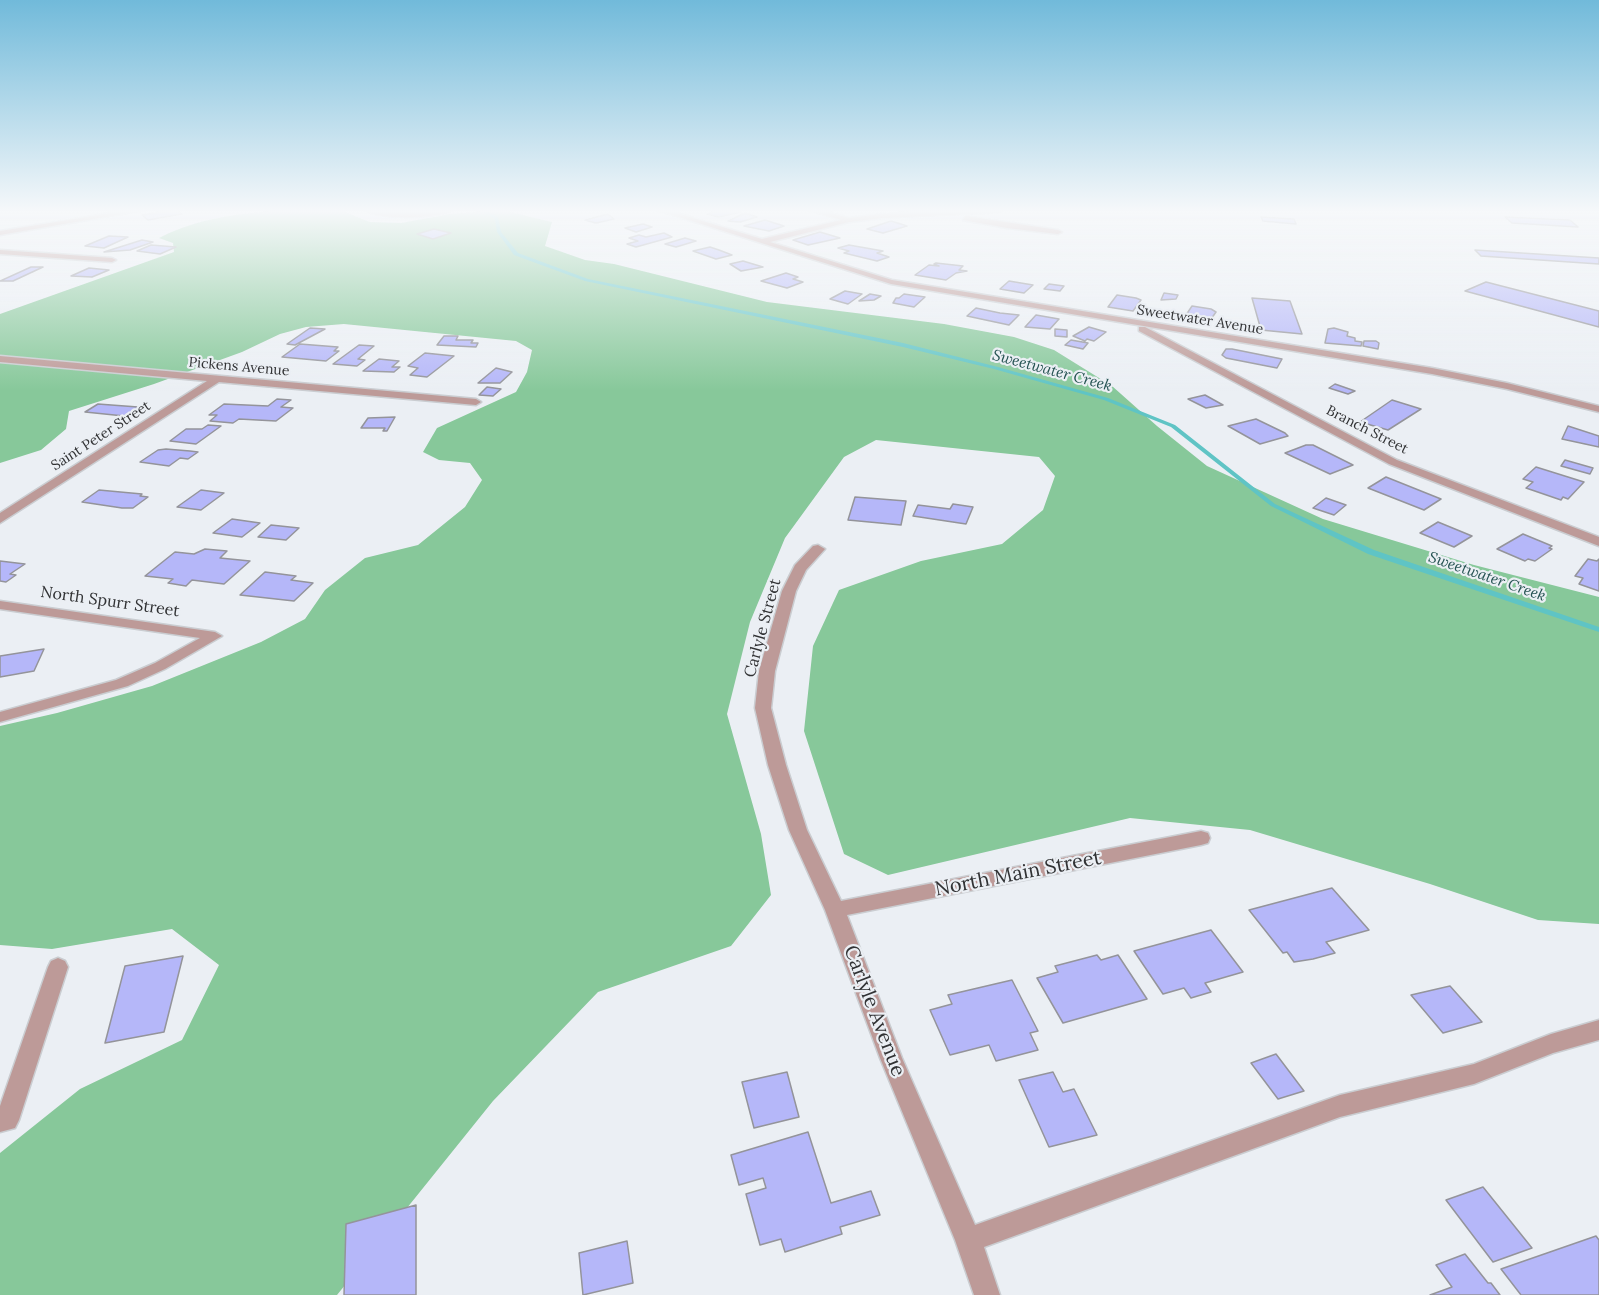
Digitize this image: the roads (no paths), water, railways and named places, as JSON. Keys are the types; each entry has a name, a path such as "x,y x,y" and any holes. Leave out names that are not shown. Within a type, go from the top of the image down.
{"street":[{"name":"Sweetwater Avenue","path":"853,270 891,282 1457,375 1599,409"},
{"name":"Branch Street","path":"1131,323 1393,462 1599,542"},
{"name":"Pickens Avenue","path":"0,359 476,402"},
{"name":"Saint Peter Street","path":"0,519 217,379"},
{"name":"Carlyle Street","path":"767,725 763,708 767,670 789,591 800,568 818,549"},
{"name":"North Spurr Street","path":"0,605 215,636 160,666 122,683 0,717"},
{"name":"Carlyle Avenue","path":"767,725 798,830 835,910 891,1058 968,1240 987,1295"},
{"name":"North Main Street","path":"835,910 1201,838"},
{"path":"3,1120 58,967"},
{"path":"968,1240 1253,1140 1340,1106 1474,1074 1551,1044 1599,1030"}],"waterway":[{"name":"Sweetwater Creek","path":"561,270 587,280 903,345 1106,399 1173,426 1273,505 1371,552 1599,630"}]}
